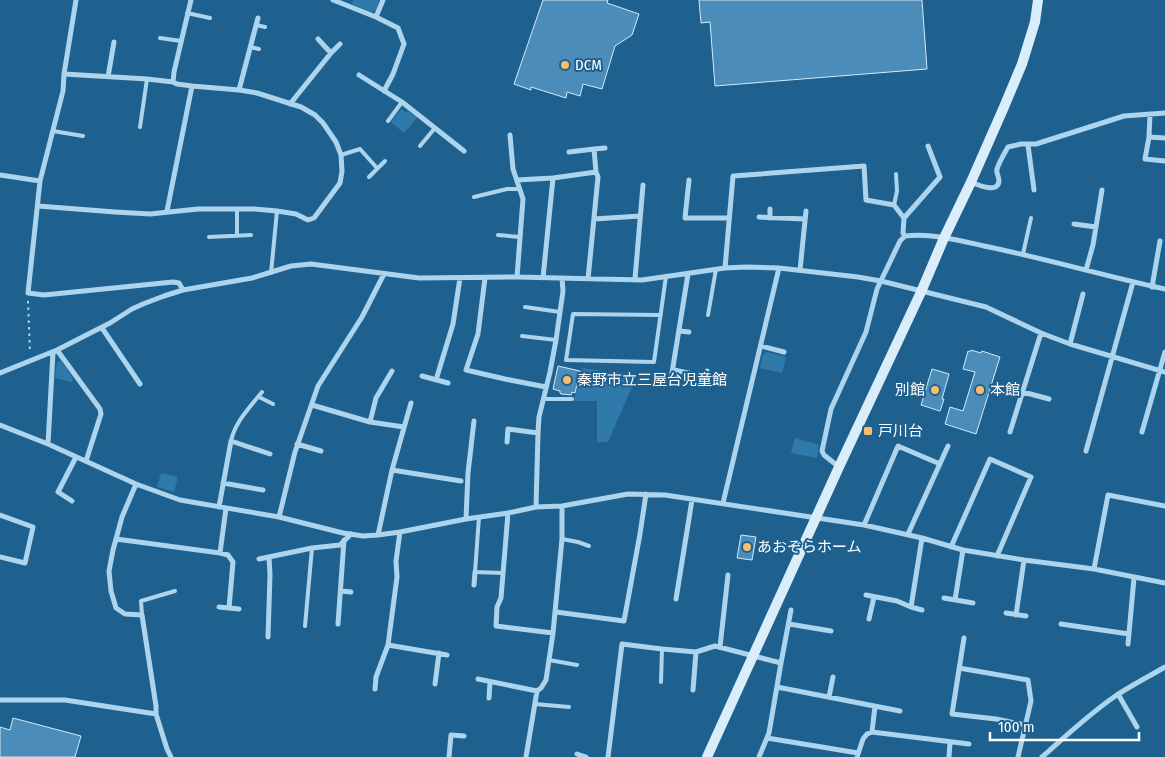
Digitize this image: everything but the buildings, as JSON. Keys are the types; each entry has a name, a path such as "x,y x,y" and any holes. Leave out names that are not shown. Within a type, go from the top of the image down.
{"street":[{"path":"76,0 63,91 40,181 28,293 44,295 173,282 179,283 183,290"},
{"path":"173,82 191,0"},
{"path":"334,0 398,28 404,44 393,74 384,91"},
{"path":"376,17 383,0"},
{"path":"707,757 971,182 1022,64 1038,0"},
{"path":"239,90 258,18"},
{"path":"318,40 331,53"},
{"path":"108,77 114,42"},
{"path":"290,104 340,44"},
{"path":"38,206 150,214 198,209 277,210 296,214 308,220 314,218 340,183 342,171 341,155 336,142 315,115 301,107 257,93 239,90 192,86 173,82 64,74"},
{"path":"359,75 402,102 464,151"},
{"path":"167,211 192,86"},
{"path":"971,182 994,188 999,181 997,170 1008,147 1021,144 1036,144 1124,116 1165,113"},
{"path":"1150,114 1149,137 1145,158 1165,161"},
{"path":"510,135 513,169 523,198 517,277"},
{"path":"1149,137 1165,138"},
{"path":"1028,144 1034,190"},
{"path":"904,236 904,218 940,178 928,146"},
{"path":"569,152 604,148"},
{"path":"588,278 598,177 594,149"},
{"path":"725,268 733,176 864,166 866,200 894,204 904,218"},
{"path":"517,180 553,178 596,172"},
{"path":"0,175 40,181"},
{"path":"543,278 553,178"},
{"path":"689,180 685,218 728,218"},
{"path":"635,279 643,185"},
{"path":"1086,270 1093,245 1102,190"},
{"path":"770,209 770,218"},
{"path":"800,270 806,212"},
{"path":"594,219 640,216"},
{"path":"759,217 805,219"},
{"path":"1074,224 1096,228"},
{"path":"839,467 824,455 822,451 825,430 831,409 866,332 877,289 904,236 915,234 944,238 1023,254 1165,289"},
{"path":"1152,287 1160,241"},
{"path":"0,373 55,351 102,328 144,304 183,290 252,278 292,266 311,264 418,278 517,277 642,280 716,269 746,267 779,268 858,277 986,307 1041,333 1070,344 1162,372"},
{"path":"723,503 779,268"},
{"path":"279,516 297,444 318,386 362,317 384,274"},
{"path":"671,380 688,274"},
{"path":"436,380 453,324 460,278"},
{"path":"485,278 478,334 466,370 505,380 546,387"},
{"path":"536,507 538,434 543,399 556,340 563,291 562,278"},
{"path":"1086,451 1133,282"},
{"path":"1070,344 1083,294"},
{"path":"102,328 140,384"},
{"path":"679,331 689,332"},
{"path":"1010,432 1041,333"},
{"path":"761,346 784,352"},
{"path":"48,444 55,351"},
{"path":"55,351 100,409 101,414 86,461"},
{"path":"1142,432 1162,372 1165,352"},
{"path":"674,370 705,380 707,371"},
{"path":"370,422 376,398 392,371"},
{"path":"422,376 448,383"},
{"path":"1023,392 1049,399"},
{"path":"378,535 392,470 411,403"},
{"path":"312,404 370,422 404,427"},
{"path":"466,519 468,473 474,421"},
{"path":"0,425 48,444 136,484 180,500 279,516 363,536 400,532 536,507 562,506 628,494 665,495 864,525 908,534 963,550 1094,569 1165,584"},
{"path":"507,442 508,429 538,434"},
{"path":"219,507 231,442 270,454"},
{"path":"297,444 321,451"},
{"path":"864,525 898,446 940,464"},
{"path":"908,534 948,446"},
{"path":"72,501 58,492 76,457"},
{"path":"951,547 990,459 1031,476 997,556"},
{"path":"392,470 461,481"},
{"path":"223,483 263,490"},
{"path":"136,484 122,517 113,550 109,571 111,591 116,608 125,614 142,614 156,714 171,757"},
{"path":"556,612 624,621 646,494"},
{"path":"1094,569 1108,495 1165,506"},
{"path":"676,599 692,500"},
{"path":"526,757 537,691 546,680 553,634 562,539 562,506"},
{"path":"220,553 226,508"},
{"path":"508,513 501,598 497,607 496,626 553,634"},
{"path":"0,515 34,527 26,563 0,557"},
{"path":"375,690 376,677 388,645 397,577 396,561 400,532"},
{"path":"259,559 312,548 340,545 350,534"},
{"path":"911,607 922,538"},
{"path":"116,539 228,555 233,562 229,608"},
{"path":"338,624 344,540"},
{"path":"955,600 963,550"},
{"path":"268,637 269,557"},
{"path":"1016,615 1024,560"},
{"path":"474,585 475,572"},
{"path":"720,647 728,575"},
{"path":"1128,644 1134,578"},
{"path":"340,591 351,592"},
{"path":"866,595 897,601 922,610"},
{"path":"870,619 874,596"},
{"path":"944,598 973,603"},
{"path":"219,607 239,609"},
{"path":"759,757 767,738 791,610"},
{"path":"1006,613 1026,616"},
{"path":"789,624 831,631"},
{"path":"1061,624 1128,634"},
{"path":"964,638 952,714 996,719 1024,725"},
{"path":"608,757 622,644 696,652 715,646 781,663"},
{"path":"388,645 447,655"},
{"path":"694,690 696,652"},
{"path":"435,684 439,653"},
{"path":"1042,757 1090,715 1118,694 1165,667"},
{"path":"959,668 1028,680 1031,701 1018,757"},
{"path":"829,697 832,677"},
{"path":"478,679 537,691"},
{"path":"489,698 490,682"},
{"path":"777,687 900,711"},
{"path":"1118,694 1137,727"},
{"path":"0,700 65,700 156,714"},
{"path":"872,732 875,706"},
{"path":"767,738 858,755 863,739 872,732 969,744"},
{"path":"449,757 451,735 464,736"},
{"path":"824,748 825,740"},
{"path":"949,757 950,742"},
{"path":"836,757 837,750"},
{"path":"577,754 586,757"}],"lane":[{"path":"187,13 210,18"},
{"path":"256,25 265,27"},
{"path":"160,38 181,40"},
{"path":"250,47 259,49"},
{"path":"140,127 147,80"},
{"path":"388,121 402,102"},
{"path":"420,146 435,128"},
{"path":"53,131 83,136"},
{"path":"341,155 360,150 378,168"},
{"path":"369,176 385,161"},
{"path":"894,204 897,190 896,174"},
{"path":"474,197 507,189 520,189"},
{"path":"237,209 238,236"},
{"path":"271,273 277,210"},
{"path":"1023,254 1032,218"},
{"path":"209,236 251,235"},
{"path":"498,236 520,237"},
{"path":"708,315 716,269"},
{"path":"661,315 572,314 566,360 654,362 664,296 666,276"},
{"path":"525,307 560,312"},
{"path":"522,336 556,340"},
{"path":"231,442 238,424 262,392"},
{"path":"259,397 273,404"},
{"path":"543,399 572,399"},
{"path":"479,517 475,572 503,573"},
{"path":"562,539 589,546"},
{"path":"305,626 312,548"},
{"path":"142,614 142,601 175,591"},
{"path":"661,682 662,649"},
{"path":"549,660 577,665"},
{"path":"535,704 569,707"}],"path":[{"path":"28,293 30,361"}],"shaded area":[{"path":"353,0 379,0 376,10 371,12 352,4"},
{"path":"401,109 406,113 408,111 417,118 404,133 391,122"},
{"path":"767,352 786,357 782,373 760,368 763,354"},
{"path":"61,361 73,378 72,382 55,378 57,362"},
{"path":"582,368 603,371 635,380 608,442 597,442 597,401 574,401"},
{"path":"795,438 819,445 817,458 791,453"},
{"path":"161,473 178,477 174,492 157,487"}],"place":[{"name":"DCM","path":"565,65"},
{"name":"秦野市立三屋台児童館","path":"567,380"},
{"name":"別館","path":"935,390"},
{"name":"本館","path":"980,390"},
{"name":"戸川台","path":"868,431"},
{"name":"あおぞらホーム","path":"747,547"}]}
